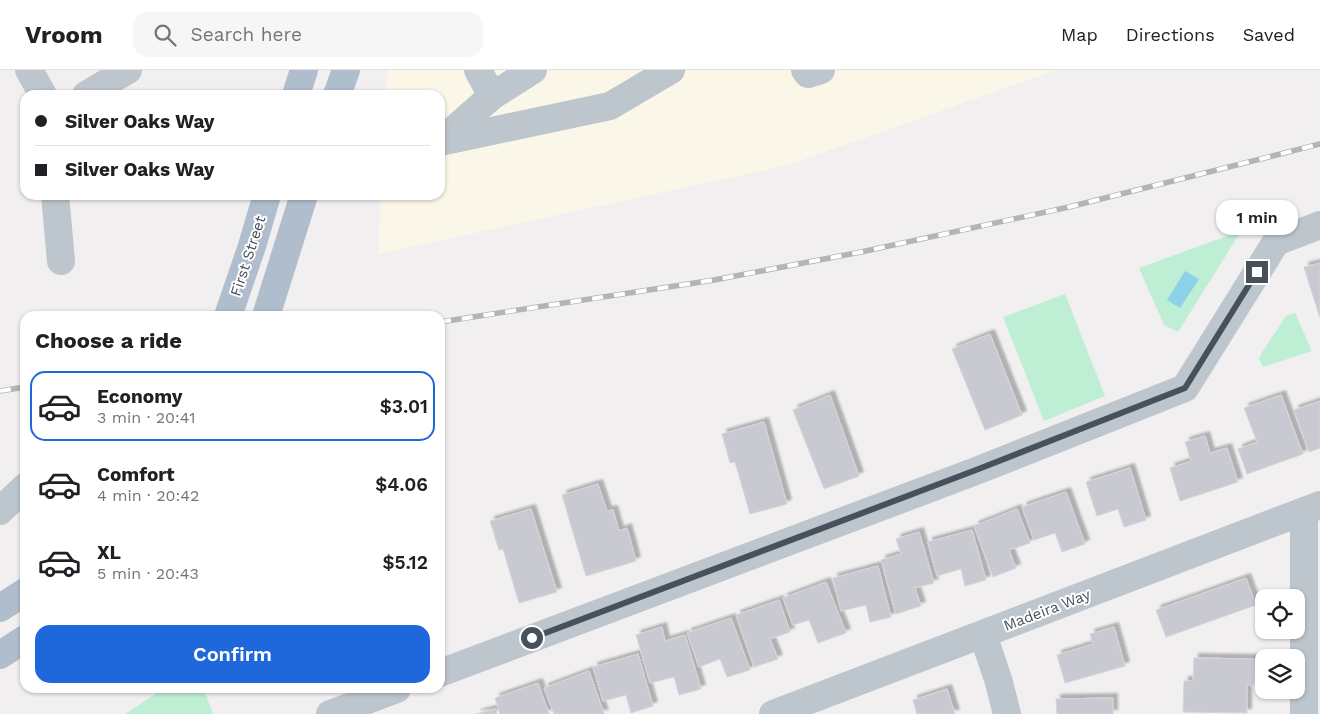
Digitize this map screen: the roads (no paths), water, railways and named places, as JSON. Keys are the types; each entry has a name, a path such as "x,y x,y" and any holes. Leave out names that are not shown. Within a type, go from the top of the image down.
{"main road":[{"path":"298,90 304,70"},
{"path":"339,90 346,70"},
{"name":"First Street","path":"230,311 266,200"},
{"path":"268,311 302,200"},
{"path":"0,608 20,595"},
{"path":"0,656 20,642"}],"street":[{"path":"29,70 40,90"},
{"path":"94,90 128,70"},
{"path":"478,70 492,96"},
{"path":"445,138 492,96 533,70"},
{"path":"445,141 610,106 671,70"},
{"path":"805,70 808,74 821,70"},
{"path":"55,200 61,261"},
{"path":"445,670 976,470 1185,388 1276,242 1320,225"},
{"path":"0,511 20,491"},
{"path":"1304,714 1312,660 1312,508"},
{"name":"Madeira Way","path":"773,714 1312,508"},
{"path":"983,635 998,679 1007,714"},
{"path":"330,714 386,693"}],"water":[{"path":"1185,271 1199,279 1180,308 1167,300"}],"railway":[{"path":"445,321 714,280 861,252 1069,207 1320,144"},
{"path":"0,391 20,388"}]}
